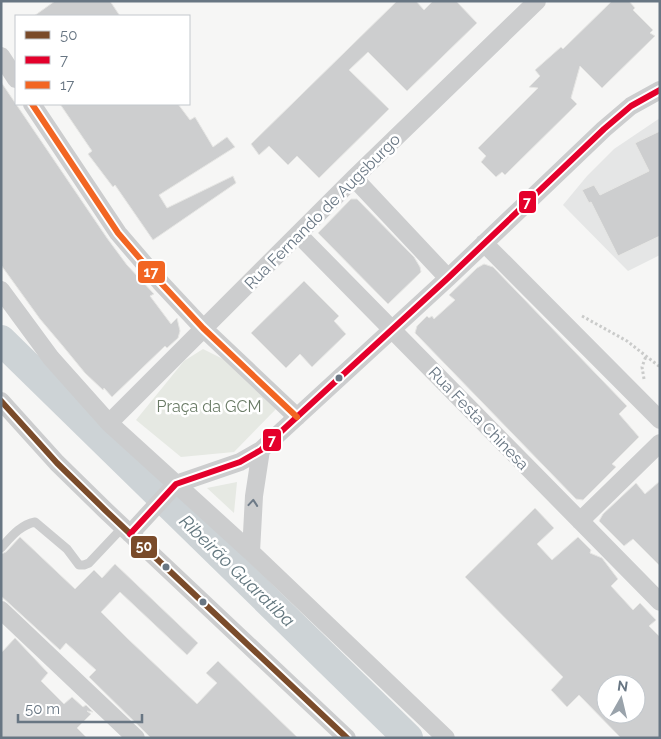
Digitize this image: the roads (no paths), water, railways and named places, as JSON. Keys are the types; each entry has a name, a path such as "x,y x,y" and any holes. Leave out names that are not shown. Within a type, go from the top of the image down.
{"street":[{"name":"Rua Fernando de Augsburgo","path":"108,422 354,178 537,1"},
{"path":"1,56 15,77"},
{"path":"126,531 142,521 176,484 227,468 262,450 448,278 604,129 631,106 660,90"},
{"path":"33,105 118,233 203,328 298,417"},
{"path":"354,178 448,278"},
{"name":"Rua Festa Chinesa","path":"298,234 660,602"},
{"path":"484,243 660,420"},
{"path":"1,290 51,358 108,422 251,552 446,738"},
{"path":"1,401 58,463 126,531 347,738"},
{"path":"580,521 660,443"},
{"path":"251,552 254,496 262,450"},
{"path":"1,610 136,738"}],"lane":[{"path":"1,548 20,529 28,523 35,522 61,544 79,564 84,565 89,563 126,531"}],"waterway":[{"name":"Ribeirão Guaratiba","path":"1,340 408,738"}],"park label":[{"name":"Praça da GCM","path":"209,406"}]}
